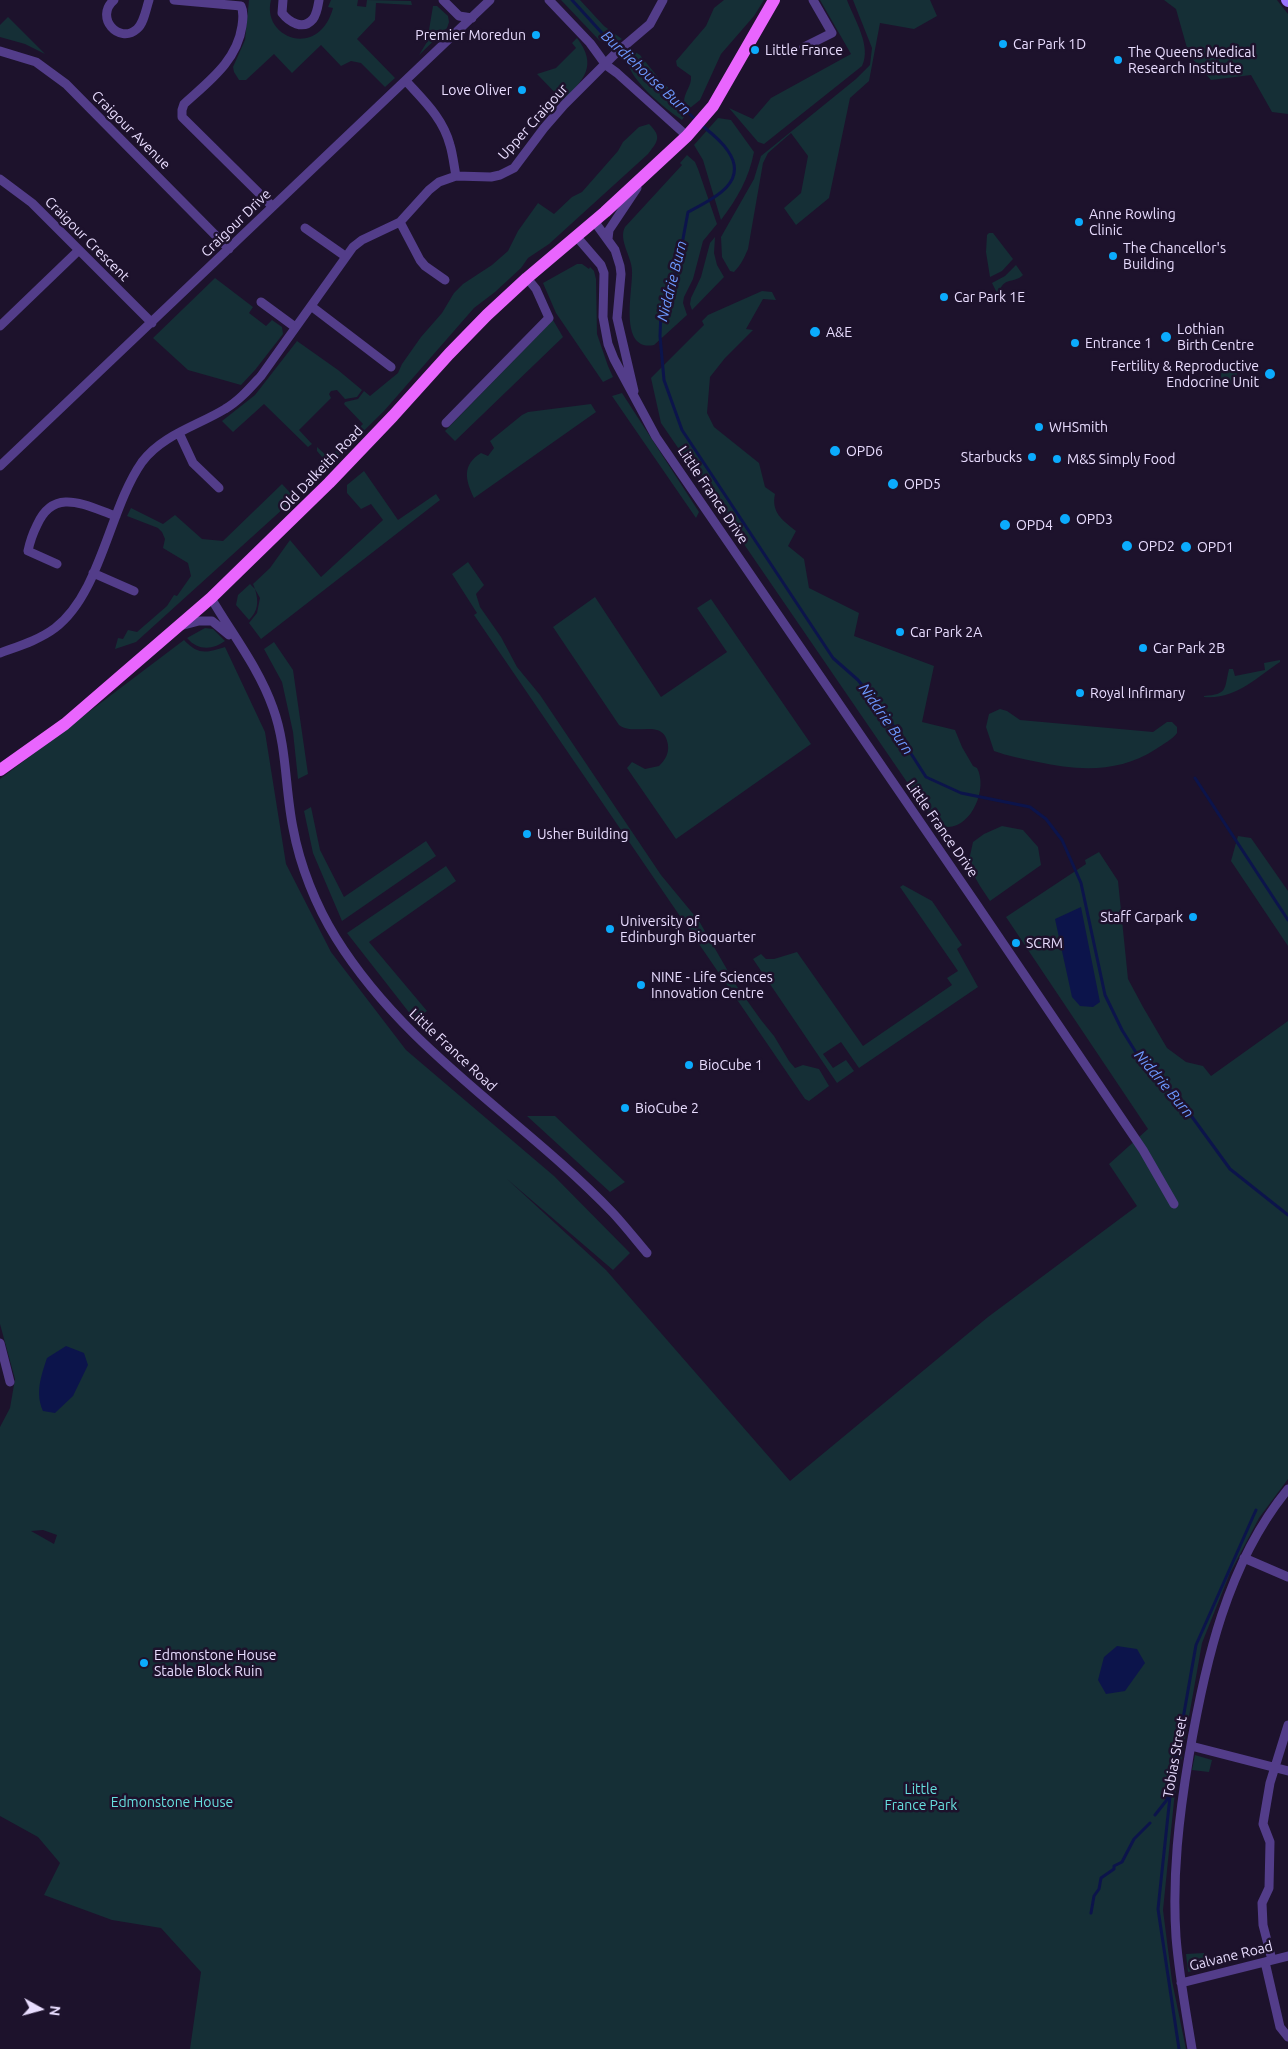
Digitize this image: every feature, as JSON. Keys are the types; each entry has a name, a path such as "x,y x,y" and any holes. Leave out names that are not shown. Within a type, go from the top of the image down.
{"main road":[{"name":"Old Dalkeith Road","path":"0,770 65,724 211,598 329,483 449,354 527,278 594,221 689,134 713,106 774,0"}],"street":[{"path":"114,0 106,12 107,21 112,29 120,33 129,33 137,29 142,22 149,0"},
{"path":"174,0 241,6 243,11 242,27 233,54 221,70 184,104 182,116 272,206"},
{"path":"283,0 282,13 293,23 299,25 313,19 319,0"},
{"path":"443,0 459,16 472,18"},
{"name":"Craigour Drive","path":"0,466 490,0"},
{"path":"549,0 590,43 606,65 618,72 689,134"},
{"name":"Upper Craigour","path":"0,653 36,640 55,628 74,606 93,573 116,516 143,461 159,445 225,409 244,395 261,376 345,256 362,240 400,222 429,190 439,182 456,176 491,177 514,168 554,117 616,53 650,24 663,0"},
{"path":"804,47 832,33 813,0"},
{"name":"Craigour Avenue","path":"0,51 36,62 66,84 229,249"},
{"path":"406,81 439,120 450,144 456,176"},
{"name":"Old Dalkeith Road","path":"608,240 609,230 647,173"},
{"name":"Craigour Crescent","path":"0,179 18,192 80,250 152,323"},
{"name":"Little France Drive","path":"594,221 615,250 620,266 617,318 635,396"},
{"path":"400,222 420,260 425,266 445,280"},
{"path":"305,228 345,256"},
{"name":"Little France Drive","path":"576,236 601,265 604,273 603,317 608,344 614,359 656,437 976,902 1143,1150 1174,1204"},
{"path":"2,321 80,250"},
{"path":"446,423 549,318 536,290 527,278"},
{"path":"261,302 295,327"},
{"path":"311,306 391,366"},
{"path":"179,433 193,463 219,488"},
{"path":"28,551 39,519 45,510 60,501 80,504 116,516"},
{"path":"18,553 28,551 57,564"},
{"path":"93,573 134,591"},
{"name":"Little France Road","path":"211,598 260,676 274,709 283,750 293,830 304,867 323,914 337,939 375,992 415,1036 453,1072 568,1170 613,1213 647,1254"},
{"name":"Little France Road","path":"178,626 199,621 212,621 223,628 247,656"},
{"path":"0,1343 10,1382"},
{"name":"Tobias Street","path":"1192,2049 1181,1983 1176,1936 1177,1844 1191,1746 1218,1624 1244,1558 1264,1522 1288,1489"},
{"path":"1244,1558 1288,1577"},
{"path":"1288,1725 1270,1783 1263,1824 1270,1842 1269,1888 1262,1903 1268,1961 1280,2027 1288,2038"},
{"path":"1191,1746 1288,1771"},
{"name":"Galvane Road","path":"1181,1983 1288,1956"}],"green space":[{"path":"249,0 271,0 270,13 274,25 283,33 293,38 305,38 316,34 326,24 333,8 328,7 331,0 358,0 357,6 366,7 367,0 411,1 412,5 376,3 375,20 357,39 395,78 385,87 361,63 351,61 341,66 321,45 292,73 274,54 246,80 239,80 233,67 245,40"},
{"path":"561,0 580,0 604,26 622,39 612,45 600,41"},
{"path":"724,0 764,0 754,16 721,54 700,100 690,108 682,120 658,102 642,86 630,69 627,61 635,52 640,55 661,81 684,102 691,76 677,66 676,61 706,26 714,8"},
{"path":"820,0 847,0 863,41 865,58 862,66 764,144 758,142 729,108 753,119 771,98 851,54"},
{"path":"853,0 930,0 937,16 914,29 880,23 869,81 850,98 829,198 796,225 784,208 801,193 808,156 791,133 768,153 763,163 748,249 734,272 730,271 722,257 721,237 754,179 761,156 856,79 870,65 872,48"},
{"path":"1164,0 1277,0 1288,14 1288,114 1272,112 1251,75 1211,80 1189,55 1176,9"},
{"path":"433,6 437,6 448,16 449,22 447,28 419,55 427,42"},
{"path":"8,17 45,54 25,44 0,37 0,25"},
{"path":"577,38 587,57 586,72 577,86 563,101 537,74 556,68 576,48 572,43"},
{"path":"718,118 731,120 754,152 742,188 721,220 703,160 694,145"},
{"path":"649,124 656,132 657,139 648,154 549,244 528,258 521,268 495,292 474,308 384,411 329,465 317,451 317,447 329,458 363,424 344,404 345,402 358,399 364,391 370,396 398,373 402,364 421,337 442,313 454,293 463,284 492,265 508,251 518,231 538,203 554,214 572,197 582,192 618,151 623,142 639,127"},
{"path":"687,155 695,162 717,224 703,241 693,279 684,297 683,303 687,315 654,345 643,345 636,339 631,330 632,271 623,232 625,227 682,165 680,163"},
{"path":"993,233 1013,259 1002,271 990,277 986,252 987,235"},
{"path":"715,237 714,253 717,265 724,277 692,310 691,298 701,277 710,243"},
{"path":"577,264 582,264 589,269 590,267 594,271 596,279 597,334 613,377 603,382 556,313 543,283"},
{"path":"1016,265 1023,275 1003,285 998,295 992,283 1005,276"},
{"path":"215,278 253,307 249,313 266,326 272,320 282,327 283,334 241,385 188,370 153,338"},
{"path":"762,291 772,292 776,300 763,299 746,329 753,330 725,358 710,377 707,413 714,427 759,463 765,487 775,494 776,511 796,531 788,546 804,559 809,588 859,613 854,636 934,666 922,722 955,730 973,766 977,768 980,778 980,789 972,811 965,820 956,825 946,827 935,823 661,423 651,378 704,325 702,321 708,315"},
{"path":"553,320 563,337 455,441 445,431"},
{"path":"297,341 338,370 362,390 357,397 345,399 337,390 331,391 329,394 331,398 299,430 312,444 308,447 264,404 233,432 222,421 255,395"},
{"path":"1229,368 1237,376 1229,384 1221,376"},
{"path":"622,393 699,512 696,518 612,396"},
{"path":"591,404 596,412 474,498 467,479 468,468 471,462 481,453 488,456 494,448 490,441 522,415 528,412"},
{"path":"364,471 398,520 436,494 440,500 261,639 249,623 257,613 260,598 253,584 270,568 290,540 321,577 383,520 371,504 361,509 347,493 347,485"},
{"path":"282,484 295,498 136,642 115,649 118,638 123,639 128,630 137,632 167,606 174,595 177,596 191,576 188,563 163,548 165,539 158,528 127,516 131,508 163,524 175,515 202,539 223,541"},
{"path":"468,562 484,585 476,594 480,607 501,637 517,667 540,695 661,875 699,921 736,985 795,1068 803,1065 819,1069 829,1086 809,1101 805,1099 474,615 477,613 452,574"},
{"path":"250,584 255,589 257,606 249,620 236,605 238,595"},
{"path":"595,597 661,697 727,652 697,608 711,599 811,744 676,839 627,768 632,762 645,769 659,766 665,759 668,751 665,737 661,732 655,730 633,729 619,725 553,627"},
{"path":"205,628 213,629 225,641 216,646 206,648 196,645 187,638"},
{"path":"184,640 194,648 203,651 213,651 225,647 265,732 286,864 331,952 406,1050 554,1176 630,1253 613,1270 507,1179 606,1270 790,1481 988,1317 1137,1206 1109,1164 1148,1129 1006,917 1086,864 1085,860 1099,852 1118,881 1128,979 1167,1048 1186,1062 1203,1066 1211,1076 1288,1021 1288,1479 1259,1518 1230,1573 1202,1643 1174,1801 1163,1910 1172,1981 1186,2049 190,2049 201,1972 161,1928 112,1920 44,1895 60,1863 38,1837 0,1816 0,1427 10,1408 15,1379 0,1324 0,779","holes":["43,1530 57,1535 54,1544 31,1531"]},
{"path":"274,642 293,670 308,774 298,779 293,732 282,682 264,649"},
{"path":"1280,660 1280,662 1245,687 1226,695 1204,697 1224,690 1229,669 1233,669 1235,676 1265,670 1264,663"},
{"path":"1000,709 1007,711 1020,720 1153,732 1167,722 1172,722 1177,727 1177,733 1170,740 1142,757 1113,766 1084,768 1053,765 1021,759 994,751 986,727 989,714"},
{"path":"311,807 320,850 344,897 426,841 436,856 342,921 313,853 304,811"},
{"path":"1002,826 1023,830 1038,847 1041,865 990,901 968,865 973,842 984,834"},
{"path":"1238,836 1251,838 1288,891 1288,946 1231,861"},
{"path":"446,866 456,881 369,942 427,1011 415,1020 347,933"},
{"path":"903,885 932,901 962,945 957,949 978,987 859,1068 841,1042 823,1054 833,1068 846,1060 854,1071 837,1083 753,959 761,954 766,959 774,959 797,952 863,1046 952,985 947,978 958,971 900,887"},
{"path":"527,1116 555,1116 625,1182 610,1192"},
{"path":"1195,1755 1212,1760 1209,1772 1192,1770"},
{"path":"1204,1953 1207,1968 1188,1972 1186,1954"}],"shaded area":[{"path":"1081,907 1100,1002 1093,1007 1080,1006 1072,997 1055,919"},
{"path":"66,1346 84,1353 88,1365 73,1396 55,1413 43,1411 39,1391 47,1358"},
{"path":"1117,1646 1137,1649 1145,1663 1125,1691 1106,1694 1098,1680 1104,1657"}],"waterway":[{"name":"Burdiehouse Burn","path":"572,0 602,33 696,120"},
{"name":"Niddrie Burn","path":"700,124 715,136 728,151 734,162 734,172 731,181 717,196 688,212 677,271 661,311 660,336 664,380 682,430 833,658 858,680 892,724 926,777 961,793 1030,807 1046,819 1062,840 1081,883 1105,995 1122,1030 1140,1059 1179,1099 1230,1169 1288,1215"},
{"path":"1195,778 1288,920"},
{"path":"1179,2049 1158,1909 1171,1787 1196,1645 1256,1510"},
{"path":"1155,1815 1169,1795"},
{"path":"1091,1913 1094,1896 1099,1889 1101,1878 1114,1869 1114,1866 1122,1862 1134,1839 1150,1823"}],"place":[{"name":"Premier Moredun","path":"536,35"},
{"name":"Car Park 1D","path":"1003,44"},
{"name":"Little France","path":"755,50"},
{"name":"The Queens Medical Research Institute","path":"1118,60"},
{"name":"Love Oliver","path":"522,90"},
{"name":"Anne Rowling Clinic","path":"1079,222"},
{"name":"The Chancellor's Building","path":"1113,256"},
{"name":"Car Park 1E","path":"944,297"},
{"name":"A&E","path":"815,332"},
{"name":"Lothian Birth Centre","path":"1166,337"},
{"name":"Entrance 1","path":"1075,343"},
{"name":"Fertility & Reproductive Endocrine Unit","path":"1270,374"},
{"name":"WHSmith","path":"1039,427"},
{"name":"OPD6","path":"835,451"},
{"name":"Starbucks","path":"1032,457"},
{"name":"M&S Simply Food","path":"1057,459"},
{"name":"OPD5","path":"893,484"},
{"name":"OPD3","path":"1065,519"},
{"name":"OPD4","path":"1005,525"},
{"name":"OPD2","path":"1127,546"},
{"name":"OPD1","path":"1186,547"},
{"name":"Car Park 2A","path":"900,632"},
{"name":"Car Park 2B","path":"1143,648"},
{"name":"Royal Infirmary","path":"1080,693"},
{"name":"Usher Building","path":"527,834"},
{"name":"Staff Carpark","path":"1193,917"},
{"name":"University of Edinburgh Bioquarter","path":"610,929"},
{"name":"SCRM","path":"1016,943"},
{"name":"NINE - Life Sciences Innovation Centre","path":"641,985"},
{"name":"BioCube 1","path":"689,1065"},
{"name":"BioCube 2","path":"625,1108"},
{"name":"Edmonstone House Stable Block Ruin","path":"144,1663"}],"park label":[{"name":"Little France Park","path":"921,1798"},
{"name":"Edmonstone House","path":"172,1802"}]}
